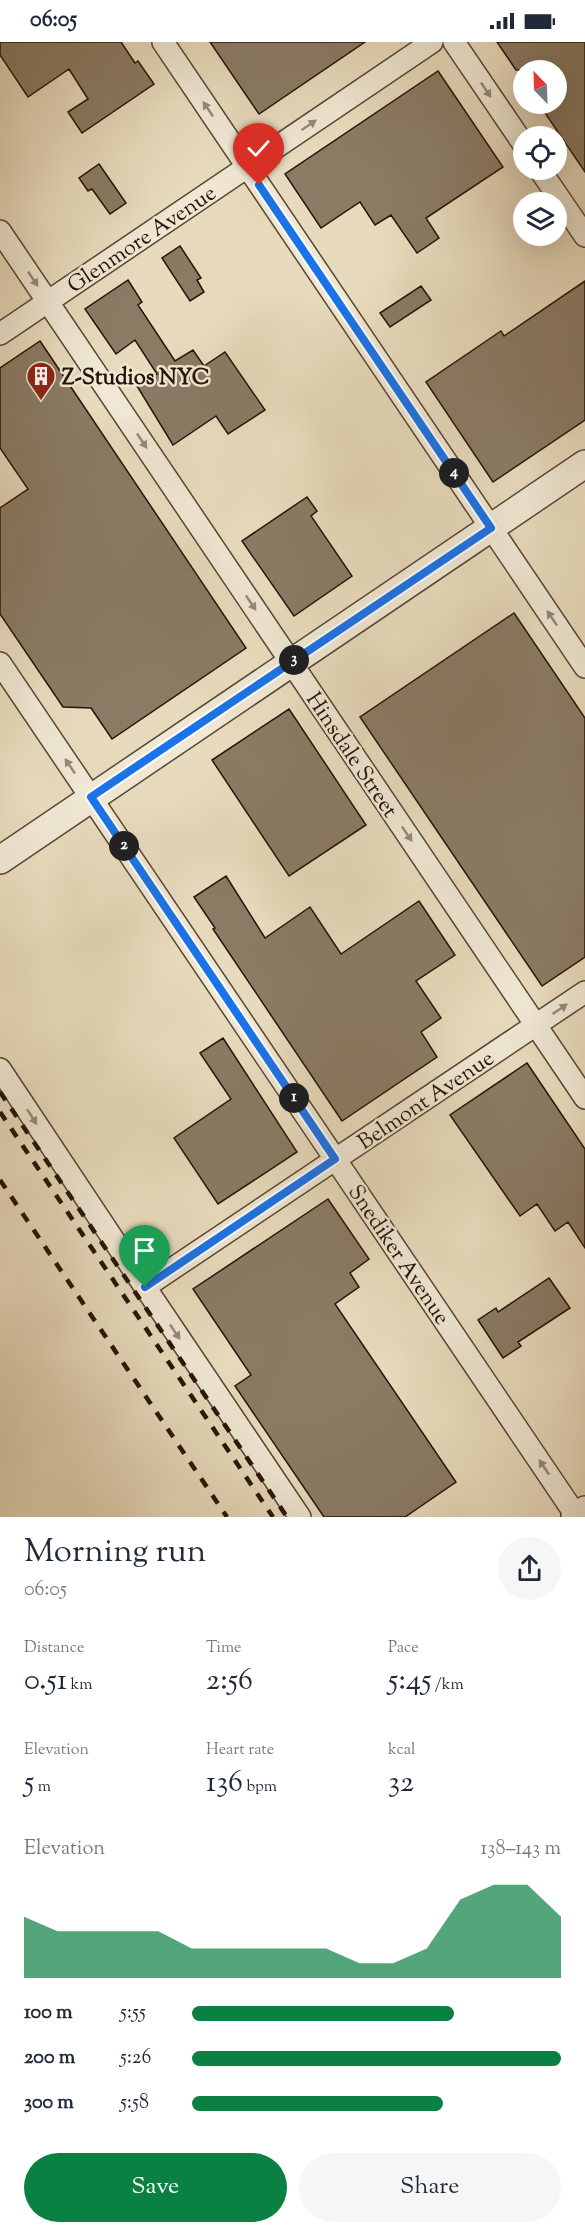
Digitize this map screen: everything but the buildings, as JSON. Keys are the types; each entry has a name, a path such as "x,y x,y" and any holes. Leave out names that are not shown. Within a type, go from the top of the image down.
{"street":[{"path":"163,42 585,667"},
{"name":"Glenmore Avenue","path":"0,334 432,42"},
{"path":"454,42 513,129"},
{"path":"547,180 585,236"},
{"name":"Hinsdale Street","path":"0,231 585,1098"},
{"path":"0,860 585,464"},
{"name":"Snediker Avenue","path":"0,663 578,1515"},
{"name":"Belmont Avenue","path":"145,1287 585,992"},
{"path":"0,1069 300,1517"}],"railway":[{"path":"0,1092 287,1517"},
{"path":"0,1112 273,1517"},
{"path":"0,1180 227,1517"}],"place":[{"name":"Z-Studios NYC","path":"41,402"}],"route":[{"path":"145,1287 335,1159 91,797 491,528 259,185"}]}
